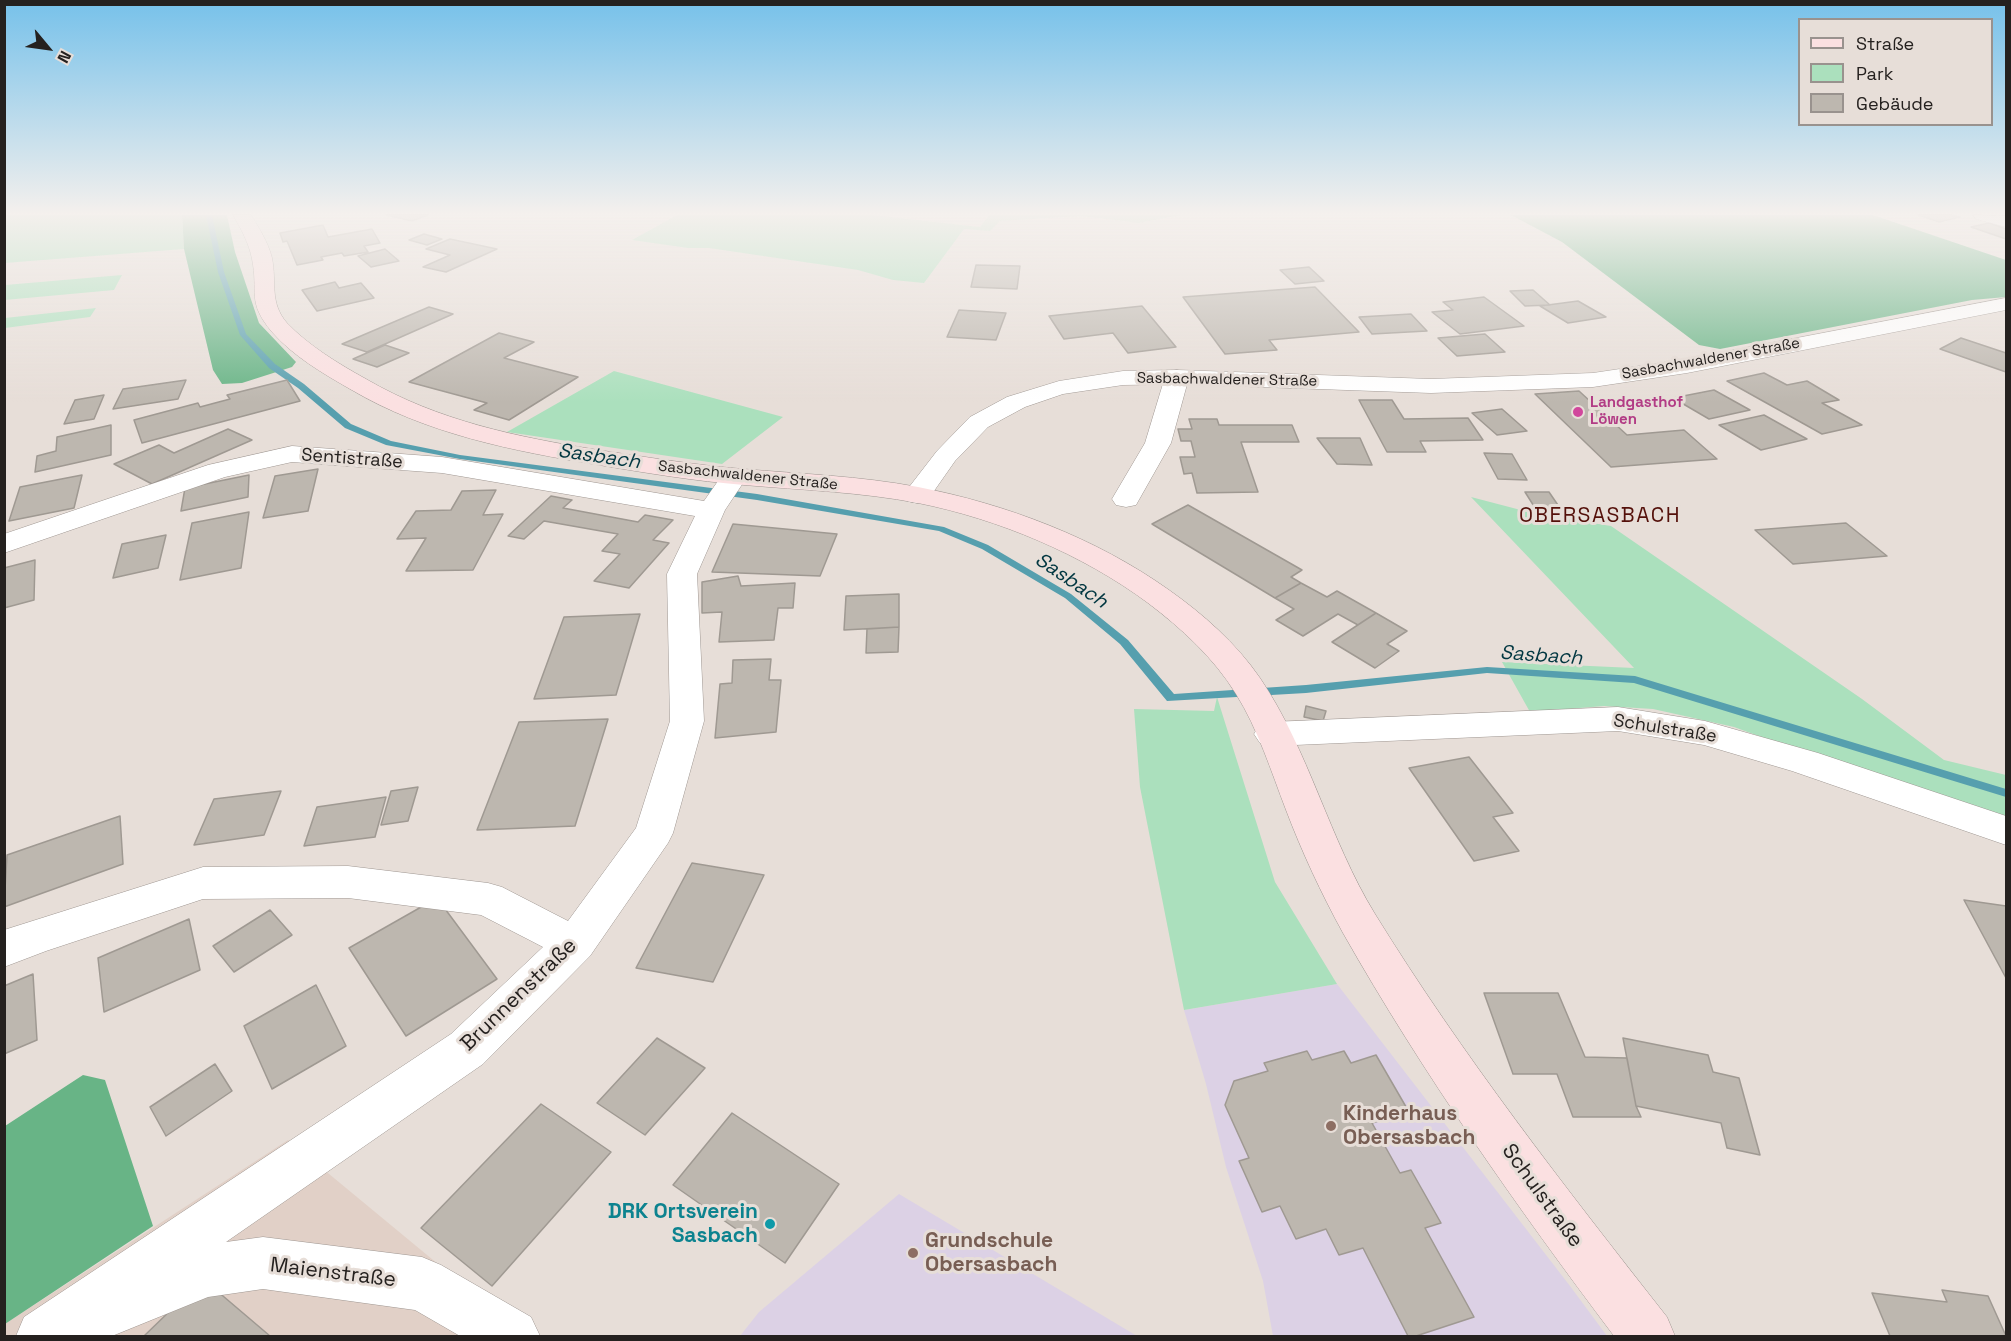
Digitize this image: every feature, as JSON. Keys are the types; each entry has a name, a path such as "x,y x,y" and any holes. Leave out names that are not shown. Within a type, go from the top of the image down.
{"main road":[{"name":"Sasbachwaldener Straße","path":"264,278 261,300 271,318 289,338 365,390 413,414 465,432 514,444 651,467 722,493 849,486 916,495"},
{"name":"Schulstraße","path":"916,495 972,509 1097,558 1154,592 1197,628 1238,672 1265,717 1330,871 1389,973 1459,1083 1579,1247 1648,1336"}],"street":[{"name":"Sasbachwaldener Straße","path":"916,495 946,456 979,422 1016,402 1059,387 1123,378 1177,377 1431,386 1593,380 1687,366 2007,304"},
{"path":"1126,499 1158,443 1177,377"},
{"name":"Sentistraße","path":"4,544 217,471 292,454 442,465 722,493"},
{"name":"Brunnenstraße","path":"44,1336 467,1048 575,944 654,833 687,721 682,574 722,493"},
{"name":"Schulstraße","path":"1265,717 1618,719 1705,733 1805,762 2007,831"},
{"path":"4,949 34,937 203,883 348,882 488,899 575,944"},
{"name":"Maienstraße","path":"44,1336 208,1270 263,1263 422,1284 512,1336"}],"shaded area":[{"name":"Kinderhaus Obersasbach","path":"1337,984 1607,1336 1273,1336 1263,1281 1226,1167 1206,1084 1184,1010"},
{"path":"288,1140 525,1336 5,1336 5,1324"},
{"name":"Grundschule Obersasbach","path":"899,1194 1137,1336 740,1336 759,1312"}],"green space":[{"path":"92,278 121,278 114,290 5,300 5,285"},
{"path":"191,278 244,278 259,323 296,362 292,367 242,383 222,384 213,370"},
{"path":"885,278 928,278 924,283"},
{"path":"1609,278 2006,278 2006,297 1972,300 1720,349 1699,345"},
{"path":"96,308 90,317 5,328 5,318"},
{"path":"614,371 783,417 722,464 507,432"},
{"path":"1471,497 1536,514 1611,526 1862,699 1944,760 2006,775 2006,816 1855,771 1734,727 1653,709 1604,706 1530,712 1502,662 1634,668"},
{"path":"1217,697 1275,882 1337,984 1184,1010 1140,787 1134,709 1214,711"},
{"path":"83,1075 105,1080 153,1226 5,1324 5,1126"}],"building":[{"path":"973,278 1018,278 1017,289 971,287"},
{"path":"1288,278 1320,278 1324,281 1295,284"},
{"path":"335,282 339,288 361,283 374,298 317,311 302,290"},
{"path":"1315,287 1359,332 1269,340 1277,350 1225,354 1183,297"},
{"path":"1533,290 1550,305 1525,306 1510,291"},
{"path":"1484,297 1524,326 1460,334 1432,312 1453,310 1443,302"},
{"path":"1578,301 1606,317 1568,323 1540,306"},
{"path":"1142,306 1176,347 1128,353 1113,333 1064,339 1049,316"},
{"path":"429,307 453,314 367,352 342,344"},
{"path":"959,310 1006,313 996,340 947,337"},
{"path":"1411,314 1427,331 1372,334 1359,317"},
{"path":"499,333 534,342 504,358 578,377 509,420 474,410 487,403 409,382"},
{"path":"1485,334 1505,352 1457,356 1438,338"},
{"path":"1961,338 2006,353 2006,372 1940,349"},
{"path":"385,345 409,353 377,367 353,359"},
{"path":"1764,373 1787,385 1807,381 1839,400 1822,403 1862,425 1822,434 1727,381"},
{"path":"186,380 178,399 113,409 123,389"},
{"path":"287,380 300,401 142,443 134,420 198,403 200,407 230,399 227,395"},
{"path":"1714,390 1750,410 1709,419 1673,398"},
{"name":"Landgasthof Löwen","path":"1579,391 1627,435 1684,430 1717,459 1611,467 1535,394"},
{"path":"104,395 94,419 64,424 75,400"},
{"path":"1359,400 1392,400 1404,419 1468,418 1483,440 1420,441 1426,452 1387,452"},
{"path":"1502,409 1527,431 1497,435 1472,413"},
{"path":"1764,415 1807,439 1761,450 1719,425"},
{"path":"1189,419 1217,419 1219,425 1292,425 1299,442 1241,442 1258,492 1197,493 1192,473 1184,474 1180,457 1195,457 1191,441 1181,441 1178,429 1192,429"},
{"path":"111,425 111,455 35,472 37,456 56,451 57,437"},
{"path":"228,429 252,440 152,484 114,464 159,445 174,453"},
{"path":"1317,438 1360,438 1372,465 1337,464"},
{"path":"1484,453 1512,454 1527,480 1498,479"},
{"path":"318,469 308,511 263,518 275,476"},
{"path":"82,475 74,508 9,521 20,487"},
{"path":"249,475 248,497 181,511 185,488"},
{"path":"496,490 483,515 503,514 473,570 406,571 426,538 397,539 416,511 451,510 462,491"},
{"path":"1525,492 1549,492 1562,511 1537,511"},
{"path":"551,496 572,500 563,508 638,522 645,515 673,520 653,540 669,543 629,588 594,581 620,554 602,551 618,534 544,521 524,539 508,536"},
{"path":"1188,505 1302,570 1291,577 1301,583 1275,598 1152,524"},
{"path":"249,512 241,568 180,580 192,523"},
{"path":"1846,523 1887,556 1793,564 1755,530"},
{"path":"733,524 837,534 820,576 712,572"},
{"path":"166,535 158,568 113,578 122,544"},
{"path":"35,560 34,600 4,608 4,568"},
{"path":"738,576 741,586 795,583 793,608 778,608 774,640 719,642 722,612 702,613 702,582"},
{"path":"1301,583 1327,597 1337,591 1376,613 1358,625 1338,614 1303,636 1276,620 1294,609 1275,598"},
{"path":"899,594 899,627 844,630 846,596"},
{"path":"1376,613 1407,631 1387,644 1399,651 1375,668 1332,642"},
{"path":"640,614 616,695 534,699 564,617"},
{"path":"899,627 898,652 866,653 867,629"},
{"path":"771,659 769,680 781,680 776,732 715,738 720,684 732,683 733,660"},
{"path":"1306,706 1326,711 1323,721 1304,717"},
{"path":"608,719 575,826 477,830 519,722"},
{"path":"1469,757 1513,813 1493,817 1519,851 1474,861 1409,768"},
{"path":"418,787 408,821 381,825 391,791"},
{"path":"281,791 264,835 194,845 214,799"},
{"path":"386,797 375,837 304,846 317,807"},
{"path":"120,816 123,864 4,907 7,855"},
{"path":"692,863 764,875 713,982 636,968"},
{"path":"437,898 497,979 406,1036 349,948"},
{"path":"1964,900 2006,906 2006,978"},
{"path":"270,910 292,935 234,972 213,946"},
{"path":"189,919 200,970 104,1012 98,958"},
{"path":"33,974 37,1040 4,1054 4,986"},
{"path":"316,985 346,1046 272,1089 244,1026"},
{"path":"1484,993 1558,993 1585,1057 1627,1058 1636,1106 1641,1117 1573,1117 1557,1074 1513,1074"},
{"path":"657,1038 705,1068 645,1135 597,1103"},
{"path":"1623,1038 1708,1055 1713,1072 1739,1078 1760,1155 1727,1148 1721,1123 1636,1106"},
{"path":"1307,1051 1312,1060 1344,1051 1351,1063 1376,1055 1409,1112 1372,1123 1400,1173 1411,1170 1441,1223 1425,1228 1474,1317 1416,1336 1408,1336 1363,1248 1339,1255 1326,1229 1296,1239 1280,1206 1262,1212 1239,1161 1249,1158 1225,1105 1234,1081 1268,1071 1264,1063"},
{"path":"215,1064 232,1091 166,1136 150,1107"},
{"path":"541,1104 611,1152 492,1286 421,1228"},
{"name":"DRK Ortsverein Sasbach","path":"732,1113 839,1184 785,1263 673,1185"},
{"path":"203,1279 270,1336 144,1336"},
{"path":"1942,1290 1988,1296 2006,1336 1890,1336 1872,1293 1947,1302"}],"waterway":[{"name":"Sasbach","path":"223,278 243,335 272,366 301,386 348,426 389,443 460,457 757,497 941,529 985,547 1068,596 1124,642 1171,698 1306,689 1487,670 1635,680 2006,793"}],"place":[{"name":"Landgasthof Löwen","path":"1578,412"},
{"name":"Kinderhaus Obersasbach","path":"1331,1126"},
{"name":"DRK Ortsverein Sasbach","path":"770,1224"},
{"name":"Grundschule Obersasbach","path":"913,1253"}],"district":[{"name":"OBERSASBACH","path":"1600,516"}]}
